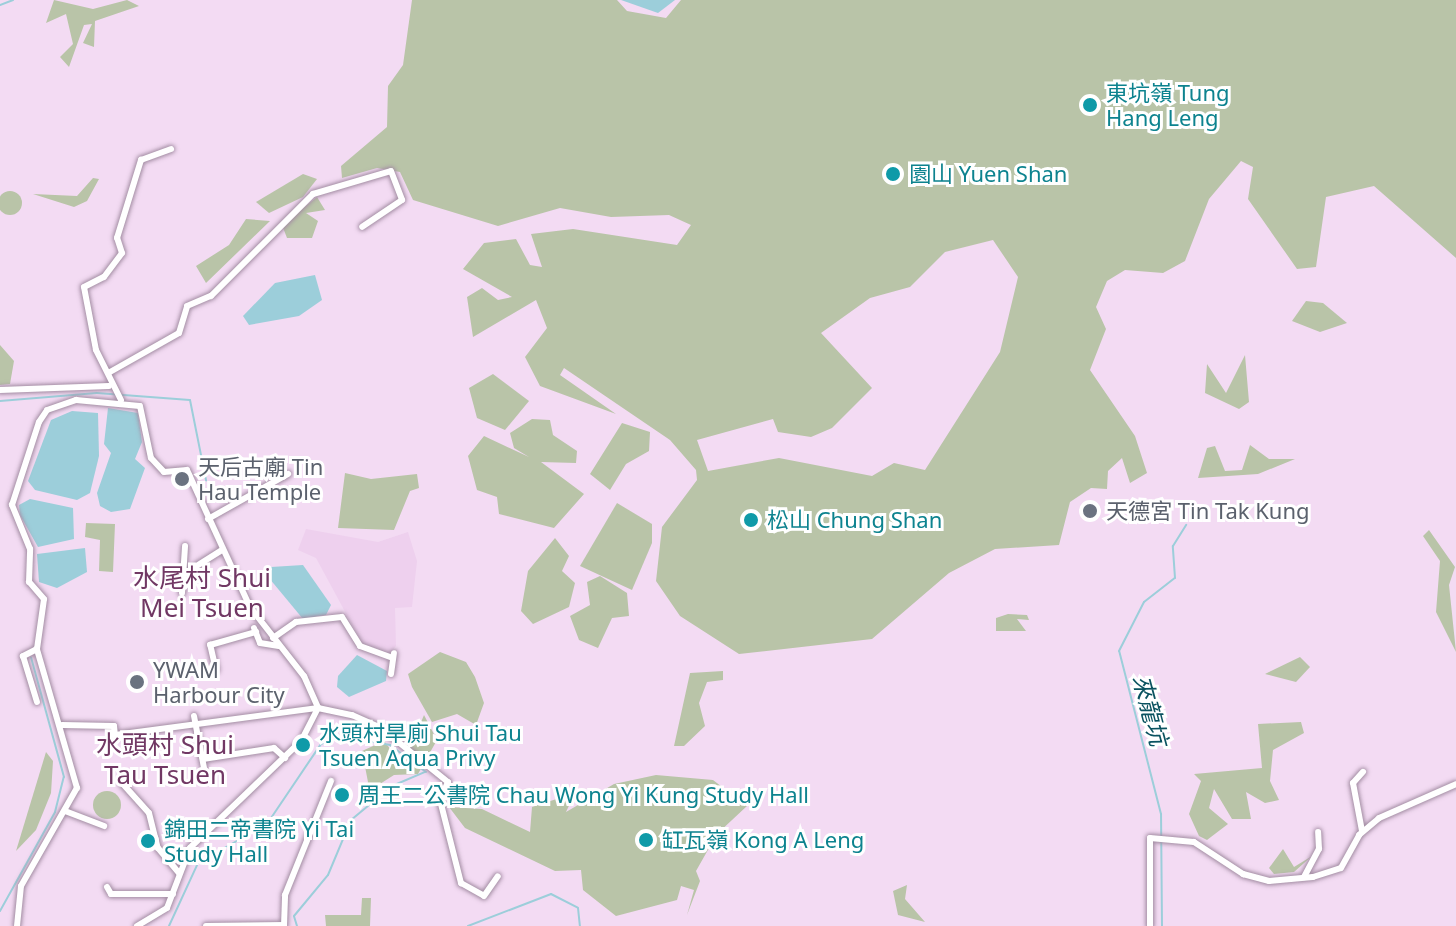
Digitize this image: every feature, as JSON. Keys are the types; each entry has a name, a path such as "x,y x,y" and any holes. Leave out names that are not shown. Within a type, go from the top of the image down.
{"street":[{"path":"121,400 111,389 110,372 96,350 84,287 122,253 117,238 141,160 171,149"},
{"path":"110,372 179,333 187,306 211,296 313,194 391,171 402,200 362,227"},
{"path":"0,390 111,389"},
{"path":"17,926 21,886 65,811 77,777 37,649 44,599 29,582 31,555 12,497 47,410 76,400 121,400 144,410 151,458 164,472 185,468 222,550 318,708"},
{"path":"208,519 288,474"},
{"path":"182,593 179,577 185,546"},
{"path":"179,577 222,550"},
{"path":"273,638 296,622 342,617 360,646 392,655 391,674"},
{"path":"216,670 210,645 255,630 260,643 279,646"},
{"path":"25,698 36,699 23,656 37,649"},
{"path":"62,725 114,726 115,735 196,727 318,708 381,728 428,762 448,782 440,800 461,883 484,896 498,876"},
{"path":"137,926 165,910 193,846 285,758 318,708"},
{"path":"194,716 204,768"},
{"path":"203,759 274,748 285,758"},
{"path":"1362,831 1353,783 1363,772"},
{"path":"206,926 284,926 285,895 331,781"},
{"path":"122,783 149,813 158,848 179,873"},
{"path":"1150,926 1150,838 1204,845 1243,874 1304,877 1341,868 1362,831 1456,784"},
{"path":"65,811 104,826"},
{"path":"1304,877 1319,849 1318,832"},
{"path":"107,887 111,894 173,894"}],"shaded area":[{"path":"306,529 378,542 408,532 417,561 412,607 395,608 396,646 389,654 362,643 316,558 298,550"}],"green space":[{"path":"54,0 93,9 127,0 139,6 95,21 94,47 83,43 92,24 84,25 69,67 60,57 73,44 66,14 46,23"},
{"path":"412,0 617,0 627,11 666,18 681,0 1456,0 1456,258 1374,186 1326,197 1316,267 1297,269 1248,199 1253,167 1241,161 1209,199 1185,261 1163,273 1125,270 1107,281 1096,307 1106,329 1090,370 1135,436 1147,473 1130,483 1122,458 1108,471 1107,489 1091,488 1070,502 1059,545 995,549 949,573 872,639 739,654 680,616 656,581 662,527 697,480 696,470 670,440 564,368 560,375 616,414 540,386 525,357 547,328 536,300 473,337 467,297 482,288 498,300 512,297 463,269 484,243 516,239 530,265 542,267 531,234 573,229 677,245 691,225 669,215 611,217 560,208 498,226 413,200 400,172 377,168 342,178 341,166 387,127 388,86 403,65","holes":["993,240 1018,277 1000,352 925,470 894,463 872,476 779,458 708,471 697,440 773,419 778,432 811,437 832,428 872,388 821,333 870,298 910,287 945,252"]},
{"path":"303,174 317,179 303,197 269,213 256,202"},
{"path":"93,178 99,179 87,201 74,207 33,194 77,196"},
{"path":"10,191 18,195 22,203 18,211 10,215 2,211 -2,203 2,195"},
{"path":"317,197 325,210 306,213 318,221 312,238 287,238 282,225"},
{"path":"246,219 270,221 206,283 196,266 229,245"},
{"path":"1306,301 1323,303 1347,323 1320,332 1292,321"},
{"path":"0,345 14,361 10,384 0,385"},
{"path":"1245,355 1249,402 1239,409 1205,393 1207,364 1226,393"},
{"path":"493,374 529,401 505,430 477,418 469,388"},
{"path":"532,419 550,420 553,435 577,451 576,463 541,462 584,494 554,528 499,514 497,497 477,490 468,456 484,436 529,457 514,448 510,433"},
{"path":"622,423 650,432 649,451 626,464 610,490 590,474"},
{"path":"1250,445 1269,459 1295,459 1258,474 1198,478 1207,448 1215,446 1225,471 1242,470"},
{"path":"345,473 371,479 417,474 419,488 410,491 394,530 338,528"},
{"path":"617,503 652,524 652,543 632,590 580,566"},
{"path":"86,523 115,524 113,572 99,571 100,540 85,537"},
{"path":"1429,530 1455,567 1449,585 1456,652 1436,612 1440,561 1423,536"},
{"path":"555,538 569,556 562,571 575,583 569,607 533,624 521,611 528,571"},
{"path":"600,576 627,593 629,616 612,618 598,648 579,640 570,616 590,605 587,582"},
{"path":"1008,614 1027,615 1029,620 1017,619 1026,631 996,631 996,618"},
{"path":"440,652 466,662 475,677 484,703 476,725 457,714 432,722 412,687 408,674"},
{"path":"1300,657 1310,667 1296,682 1265,674"},
{"path":"723,671 723,680 707,682 699,703 705,726 684,746 674,746 690,673"},
{"path":"424,715 437,740 418,774 394,775 361,796 368,782 362,751 384,741 403,765"},
{"path":"1301,722 1304,733 1273,750 1270,781 1279,800 1265,803 1246,792 1251,819 1232,819 1214,789 1209,808 1228,824 1207,840 1199,836 1189,814 1201,781 1194,774 1262,768 1258,724"},
{"path":"46,752 53,761 51,793 36,830 16,851"},
{"path":"656,775 713,780 747,806 717,834 696,871 700,881 687,915 694,890 681,886 677,900 616,916 583,890 581,870 555,871 465,828 449,807 482,809 530,832 532,807 575,793 566,812 614,784"},
{"path":"107,791 117,795 121,805 117,815 107,819 97,815 93,805 97,795"},
{"path":"1283,849 1294,867 1312,856 1294,872 1274,874 1269,868"},
{"path":"907,885 905,899 925,922 898,915 893,891"},
{"path":"362,898 371,898 370,926 326,926 325,915 361,915"}],"water":[{"path":"621,0 675,0 658,13"},
{"path":"315,275 322,300 299,316 249,325 243,316 275,283"},
{"path":"108,408 138,413 142,442 135,459 145,468 130,509 111,512 100,506 97,493 111,453 104,444"},
{"path":"72,411 98,413 99,456 90,493 77,500 35,490 28,481 51,420"},
{"path":"30,499 73,508 74,539 38,547 20,515 19,505"},
{"path":"85,548 87,572 57,588 39,582 37,554"},
{"path":"303,565 331,605 326,615 303,619 269,578 271,567"},
{"path":"357,655 387,671 386,681 349,697 337,687 338,676"}],"waterway":[{"path":"0,5 13,0"},
{"path":"0,401 97,393 190,400 206,480"},
{"name":"來龍坑","path":"1162,926 1161,814 1119,651 1144,602 1175,578 1173,546 1186,525"},
{"path":"0,911 55,812 64,777 31,657"},
{"path":"169,926 198,863 267,824 321,744 339,736 390,745 426,772"},
{"path":"297,926 294,916 328,875 351,820 392,786 425,772"},
{"path":"468,926 551,894 578,908 580,926"}],"place":[{"name":"東坑嶺 Tung Hang Leng","path":"1090,105"},
{"name":"園山 Yuen Shan","path":"893,174"},
{"name":"天后古廟 Tin Hau Temple","path":"182,479"},
{"name":"天德宮 Tin Tak Kung","path":"1090,511"},
{"name":"松山 Chung Shan","path":"751,520"},
{"name":"YWAM Harbour City","path":"137,682"},
{"name":"水頭村旱廁 Shui Tau Tsuen Aqua Privy","path":"303,745"},
{"name":"周王二公書院 Chau Wong Yi Kung Study Hall","path":"342,795"},
{"name":"缸瓦嶺 Kong A Leng","path":"646,840"},
{"name":"錦田二帝書院 Yi Tai Study Hall","path":"148,841"}],"district":[{"name":"水尾村 Shui Mei Tsuen","path":"202,593"},
{"name":"水頭村 Shui Tau Tsuen","path":"165,760"}]}
